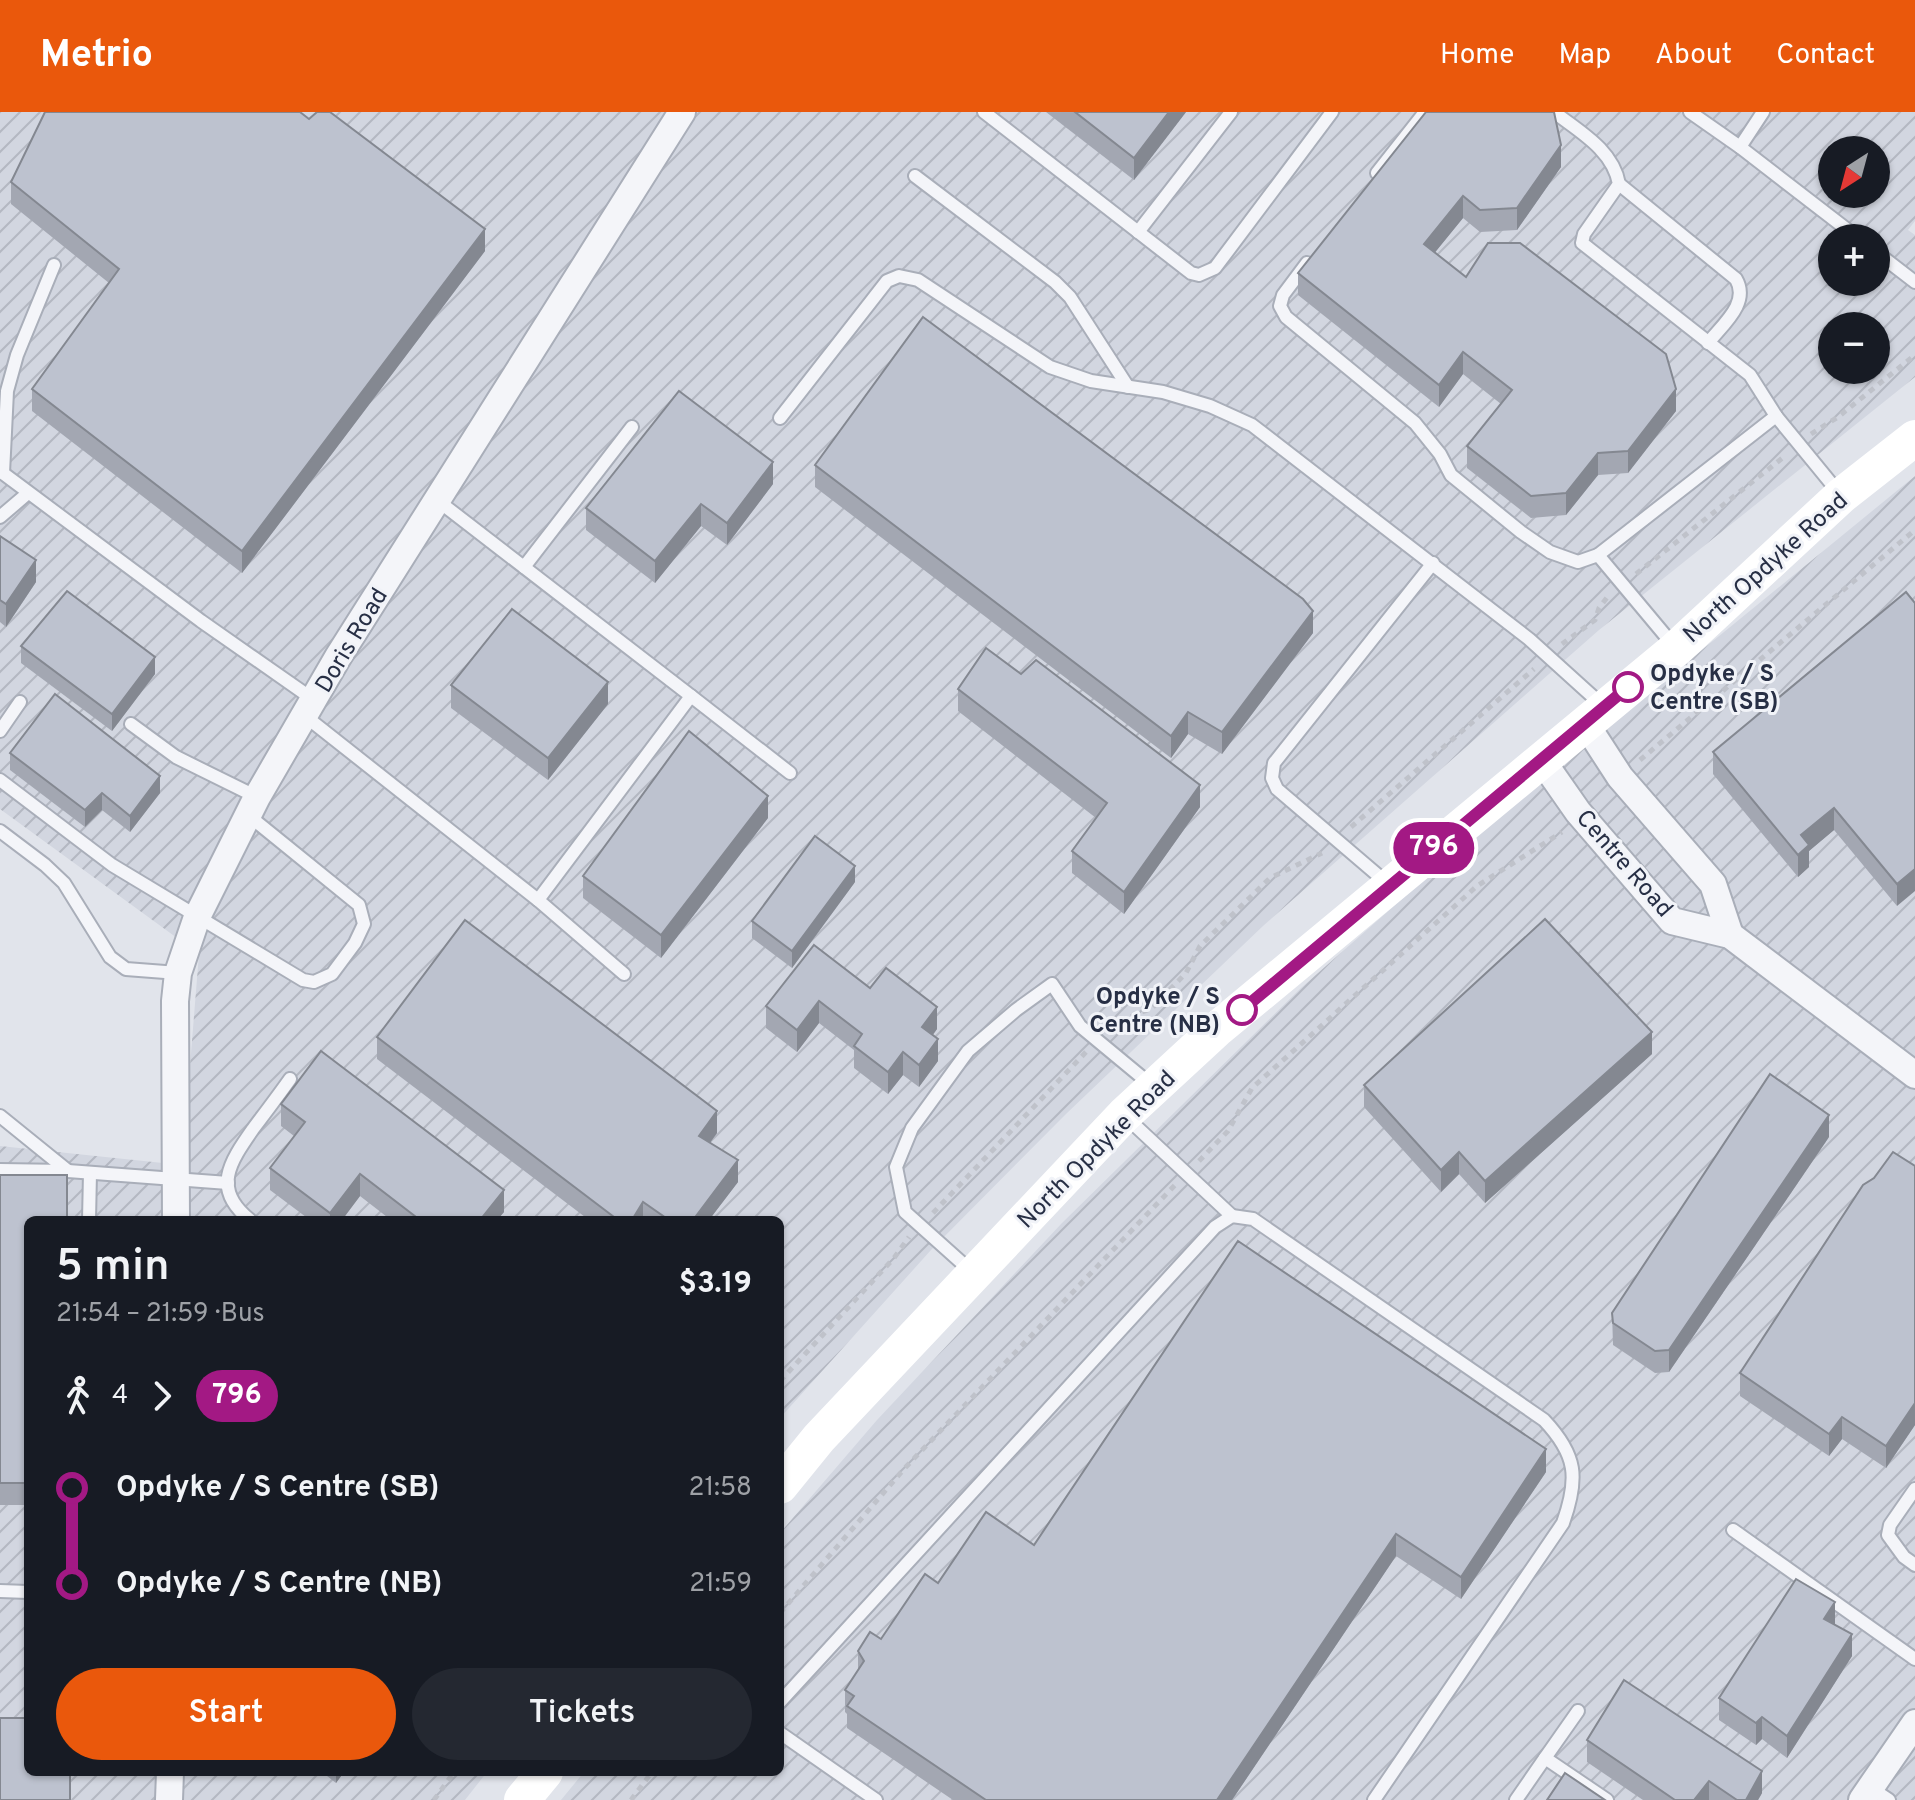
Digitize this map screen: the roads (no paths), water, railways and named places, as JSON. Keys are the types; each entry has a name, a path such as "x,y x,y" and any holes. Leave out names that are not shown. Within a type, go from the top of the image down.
{"main road":[{"name":"North Opdyke Road","path":"784,1481 819,1438 1124,1115 1216,1030 1676,649 1841,496 1915,438"},
{"path":"522,1800 542,1776"}],"street":[{"name":"Doris Road","path":"176,1216 174,1045 178,973 197,917 253,806 338,657 682,112"},
{"path":"1595,715 1620,777 1713,884 1730,935"},
{"name":"Centre Road","path":"1541,759 1578,812 1672,921 1730,935 1915,1075"},
{"path":"1874,1796 1915,1723"},
{"path":"169,1800 170,1776"}],"lane":[{"path":"984,112 1191,273 1207,273 1215,268 1332,112"},
{"path":"1138,232 1231,112"},
{"path":"1368,185 1425,112"},
{"path":"1554,112 1608,155 1617,169 1619,184 1584,234 1582,243 1750,375 1776,416 1841,496"},
{"path":"1690,112 1840,224"},
{"path":"1740,147 1763,112"},
{"path":"915,176 1070,297 1128,387"},
{"path":"1619,184 1736,279 1742,289 1741,300 1708,343"},
{"path":"1311,259 1283,295 1280,306 1286,317 1415,423 1429,437 1451,475 1550,552 1578,562 1598,555 1776,416"},
{"path":"1890,263 1915,282"},
{"path":"54,265 17,355 7,391 2,472 201,621 310,708 624,974"},
{"path":"780,418 876,292 887,281 899,276 918,280 1050,367 1091,381 1163,392 1210,406 1252,425 1529,639 1595,715"},
{"path":"524,567 632,427"},
{"path":"0,517 28,493"},
{"path":"437,500 790,773"},
{"path":"1598,555 1676,649"},
{"path":"1389,885 1277,789 1272,778 1274,763 1433,563"},
{"path":"538,900 691,696"},
{"path":"0,731 20,702"},
{"path":"0,780 112,865 303,980 314,982 332,974 355,943 364,924 359,905 253,806 131,724"},
{"path":"0,831 64,883 110,957 126,969 178,973"},
{"path":"974,1274 905,1212 896,1167 912,1128 968,1051 1052,984 1080,1026 1155,1089"},
{"path":"246,1216 228,1191 232,1159 290,1079"},
{"path":"1124,1115 1232,1216 1253,1219 1544,1420 1562,1438 1571,1459 1574,1483 1563,1523 1374,1800"},
{"path":"0,1116 68,1171"},
{"path":"0,1170 68,1171 228,1183"},
{"path":"89,1216 90,1173"},
{"path":"784,1698 1215,1227 1232,1216"},
{"path":"1915,1489 1890,1525 1888,1535 1904,1557 1915,1565"},
{"path":"1733,1530 1915,1659"},
{"path":"0,1591 24,1592"},
{"path":"1516,1800 1578,1711"},
{"path":"784,1736 876,1800"},
{"path":"1545,1758 1607,1800"}],"place":[{"name":"Opdyke / S Centre (SB)","path":"1628,687"},
{"name":"Opdyke / S Centre (NB)","path":"1242,1010"}]}
